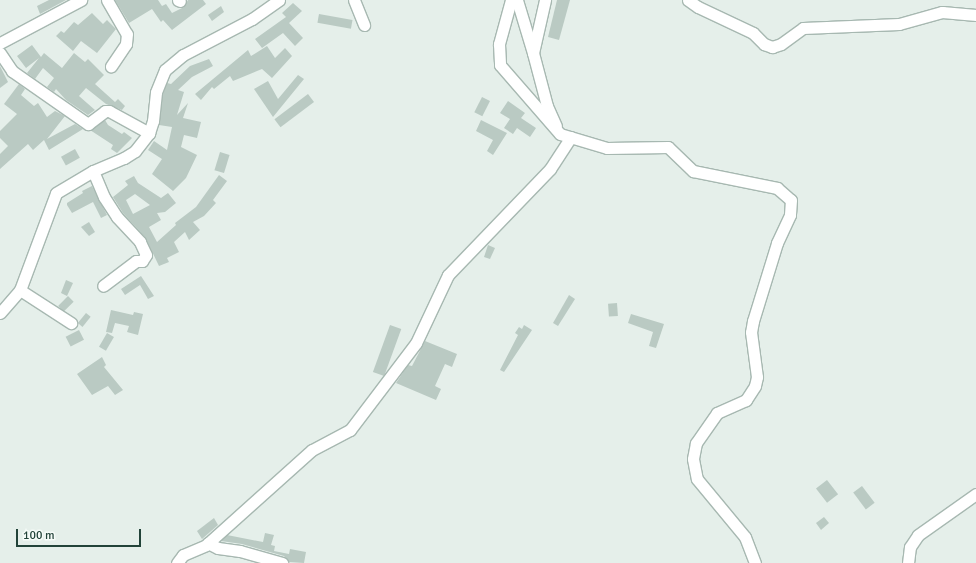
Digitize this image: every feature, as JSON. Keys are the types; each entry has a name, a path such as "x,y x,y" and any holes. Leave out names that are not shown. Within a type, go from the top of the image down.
{"street":[{"path":"0,43 81,0"},
{"path":"107,0 127,34 126,44 111,66"},
{"path":"0,313 20,290 48,208 56,193 93,171 135,151 149,133 153,121 156,92 165,70 183,55 252,19 279,0"},
{"path":"354,0 364,25"},
{"path":"511,0 499,44 500,65 560,134 607,148 668,147 693,170 777,188 791,200 790,215 777,242 753,321 751,332 757,377 755,386 746,400 717,413 696,444 693,459 697,479 746,537 755,563"},
{"path":"517,0 547,106 560,134"},
{"path":"533,54 545,0"},
{"path":"688,0 698,7 753,33 764,44 772,47 781,44 803,28 899,24 942,12 976,15"},
{"path":"0,53 12,71 88,124 105,111 109,111 149,133"},
{"path":"177,563 182,556 208,543 312,450 350,430 416,343 448,275 550,169 571,137"},
{"path":"93,171 104,197 117,217 140,242 146,254 142,261 136,261 103,286"},
{"path":"20,290 71,323"},
{"path":"908,563 910,547 918,535 976,494"},
{"path":"208,543 218,548 240,551 282,563"}],"building":[{"path":"49,0 66,0 40,14 37,6"},
{"path":"115,0 158,0 162,6 166,4 172,13 184,7 188,0 203,0 206,4 172,30 163,20 161,22 152,9 129,23"},
{"path":"557,0 570,0 559,40 548,37"},
{"path":"293,3 302,11 289,23 303,38 295,46 283,33 262,48 255,39 286,17 282,13"},
{"path":"221,6 224,12 212,21 208,15"},
{"path":"92,13 103,24 107,20 116,29 97,53 81,41 73,51 56,36 61,31 64,33 74,22 78,25"},
{"path":"319,14 352,20 351,29 317,23"},
{"path":"32,45 41,57 44,53 62,68 74,53 85,62 88,59 104,75 95,84 115,102 118,99 125,106 122,110 106,104 86,88 79,96 95,110 88,115 66,100 56,89 54,92 47,87 54,78 43,68 35,79 27,73 39,58 26,68 17,56"},
{"path":"267,46 275,58 285,48 292,56 272,78 262,69 233,81 230,76 214,89 212,87 201,100 195,94 248,50 251,56"},
{"path":"209,59 213,66 192,77 178,90 184,92 177,115 188,103 183,118 201,122 197,138 184,135 181,147 197,155 186,178 173,191 152,174 162,159 148,150 154,141 167,150 172,127 159,125 163,94 167,83 171,84 190,66"},
{"path":"0,66 8,82 0,88"},
{"path":"298,75 304,79 273,117 254,89 268,81 278,99"},
{"path":"19,84 25,89 21,95 34,106 38,103 47,117 55,111 65,116 47,139 75,124 83,129 49,150 44,140 33,150 28,144 0,169 0,154 8,146 0,138 0,131 17,114 4,104"},
{"path":"308,94 314,102 280,127 274,119"},
{"path":"482,97 490,101 482,116 474,112"},
{"path":"508,101 525,113 521,118 536,128 530,137 517,128 513,134 504,128 510,119 500,113"},
{"path":"105,120 108,125 122,134 124,132 132,138 117,153 111,149 113,145 90,130"},
{"path":"481,120 507,133 493,155 487,151 493,140 476,131"},
{"path":"75,149 80,158 66,166 61,157"},
{"path":"220,152 230,155 224,173 214,170"},
{"path":"219,175 227,181 213,200 216,203 204,216 193,222 200,230 189,240 185,232 174,242 179,252 167,258 169,262 159,266 145,237 123,213 113,197 128,185 125,181 134,176 138,183 161,198 168,193 176,203 165,212 157,213 161,220 149,227 157,242 176,225 175,223 196,207","holes":["135,194 150,205 133,214 126,200"]},
{"path":"92,186 107,215 101,218 93,202 72,213 67,203 83,193 82,191"},
{"path":"89,222 95,232 89,236 81,227"},
{"path":"488,245 495,248 490,259 484,257"},
{"path":"141,276 154,296 148,299 140,285 125,295 121,289"},
{"path":"66,280 73,283 67,296 61,293"},
{"path":"569,295 575,299 558,326 553,323"},
{"path":"68,296 74,302 64,312 58,306"},
{"path":"617,303 618,316 609,317 608,304"},
{"path":"111,310 133,315 134,312 143,314 138,335 127,332 129,326 115,323 112,333 106,332"},
{"path":"86,313 91,317 82,327 78,323"},
{"path":"631,314 664,324 656,348 649,346 653,332 628,323"},
{"path":"390,325 401,329 384,376 373,372"},
{"path":"524,325 532,330 504,372 500,370 518,335 515,333 519,327 522,329"},
{"path":"79,330 84,340 71,347 66,337"},
{"path":"107,333 114,337 106,351 99,347"},
{"path":"425,341 457,354 452,367 445,364 435,386 441,389 436,400 396,383 408,365 412,366"},
{"path":"102,357 106,365 104,367 123,390 115,395 108,386 92,395 77,374"},
{"path":"827,480 838,494 827,503 816,489"},
{"path":"862,486 875,503 866,509 853,493"},
{"path":"824,517 829,523 821,530 816,523"},
{"path":"214,518 218,525 202,539 197,531"},
{"path":"265,533 274,535 271,545 275,546 274,551 289,554 290,549 306,552 304,563 289,562 284,556 242,544 221,541 227,535 263,542"}]}
